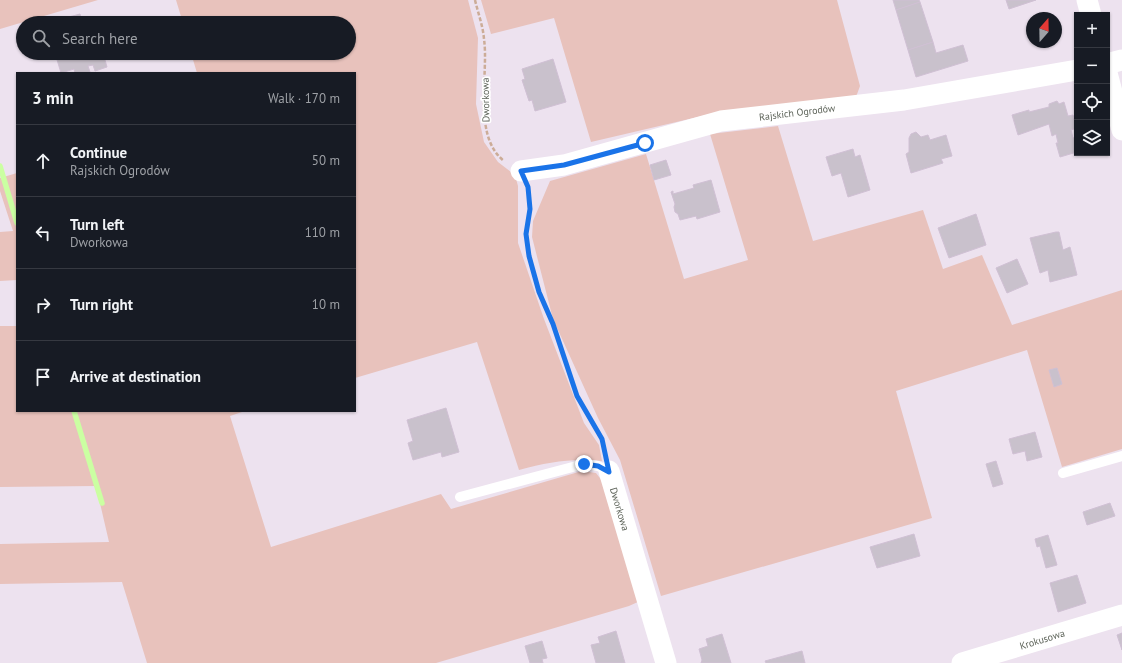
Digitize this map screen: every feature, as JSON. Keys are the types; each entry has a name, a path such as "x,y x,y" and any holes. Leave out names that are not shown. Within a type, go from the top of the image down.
{"street":[{"path":"1087,0 1090,12"},
{"path":"1110,63 1122,60"},
{"name":"Rajskich Ogrodów","path":"521,171 564,165 721,121 904,100 1074,71"},
{"path":"1110,84 1122,130"},
{"name":"Dworkowa","path":"609,472 666,663"},
{"name":"Krokusowa","path":"962,663 1122,615"}],"lane":[{"path":"1063,473 1122,456"},
{"path":"460,497 584,464 598,466 609,472"}],"path":[{"name":"Dworkowa","path":"475,0 484,40 484,124 500,158 521,171"},
{"path":"521,171 528,187 530,209 526,234 539,292 553,324 577,396 602,439 609,472"}],"shaded area":[{"path":"0,0 98,0 44,16 16,16 16,24 0,29"},
{"path":"176,0 468,0 478,38 476,104 484,142 498,162 515,175 518,186 518,243 544,319 584,423 599,445 602,461 560,461 519,470 477,342 356,378 356,72 197,72 193,60 356,60 356,16 181,16"},
{"path":"481,0 837,0 860,86 856,97 715,113 591,142 554,18 491,34"},
{"path":"778,126 813,241 923,210 943,269 982,255 1012,325 1122,290 1122,449 1062,467 1027,350 896,391 932,518 661,596 620,460 598,418 553,319 532,237 533,221 550,181 646,154 684,279 748,260 710,134"},
{"path":"16,173 16,280 0,281 0,232 13,231 0,191 0,178"},
{"path":"0,326 16,326 16,412 242,412 230,416 271,547 441,494 451,509 582,471 596,473 606,486 640,601 629,606 436,663 147,663 122,582 0,584 0,544 109,542 96,486 0,487"}],"building":[{"path":"893,0 919,0 920,2 896,10"},
{"path":"1006,0 1036,0 1009,9"},
{"path":"920,2 933,42 908,50 896,10"},
{"path":"933,42 936,53 963,45 968,61 916,77 908,50"},
{"path":"553,59 566,102 535,111 532,100 529,101 522,80 525,79 522,69"},
{"path":"57,60 105,60 107,67 95,71 93,65 88,66 90,72 75,72 74,69 61,72"},
{"path":"1057,101 1059,104 1064,102 1068,116 1073,115 1074,129 1071,130 1074,138 1074,153 1060,157 1056,143 1058,143 1056,134 1052,136 1049,124 1018,135 1012,115 1029,110 1029,112 1049,107 1049,104"},
{"path":"916,132 921,137 928,135 930,140 946,135 952,156 941,159 943,163 911,173 906,154 909,152 909,138 911,134"},
{"path":"853,149 855,157 860,155 870,190 848,197 841,173 832,176 826,157"},
{"path":"666,160 671,175 654,180 650,165"},
{"path":"711,180 720,212 697,219 696,216 680,220 678,214 675,212 675,204 671,192 673,191 673,194 694,188 693,185"},
{"path":"976,214 986,245 949,258 938,228"},
{"path":"1059,232 1063,250 1070,247 1077,275 1050,282 1048,270 1040,273 1030,238"},
{"path":"1017,259 1028,284 1007,293 996,268"},
{"path":"1057,368 1062,384 1054,387 1049,370"},
{"path":"446,408 459,452 442,457 441,452 413,460 408,443 413,441 407,420"},
{"path":"1035,432 1042,457 1027,461 1025,451 1013,454 1009,439"},
{"path":"996,461 1003,484 993,487 986,464"},
{"path":"1110,503 1115,516 1087,525 1083,512"},
{"path":"914,534 920,556 877,568 870,547"},
{"path":"1048,535 1057,565 1046,568 1040,546 1037,547 1035,539"},
{"path":"1077,575 1086,603 1058,612 1050,583"},
{"path":"616,631 625,663 596,663 591,645 600,643 598,637"},
{"path":"1122,633 1122,650 1117,635"},
{"path":"722,634 731,663 701,663 702,660 699,649 708,646 706,639"},
{"path":"542,641 547,658 542,659 543,663 530,663 525,646"},
{"path":"802,651 805,663 766,663 765,661"}],"waterway":[{"path":"0,166 16,220"},
{"path":"74,412 102,503"}],"route":[{"path":"584,464 598,466 609,472 602,439 577,396 553,324 539,292 529,256 526,234 530,209 528,187 521,171 564,165 645,143"}]}
